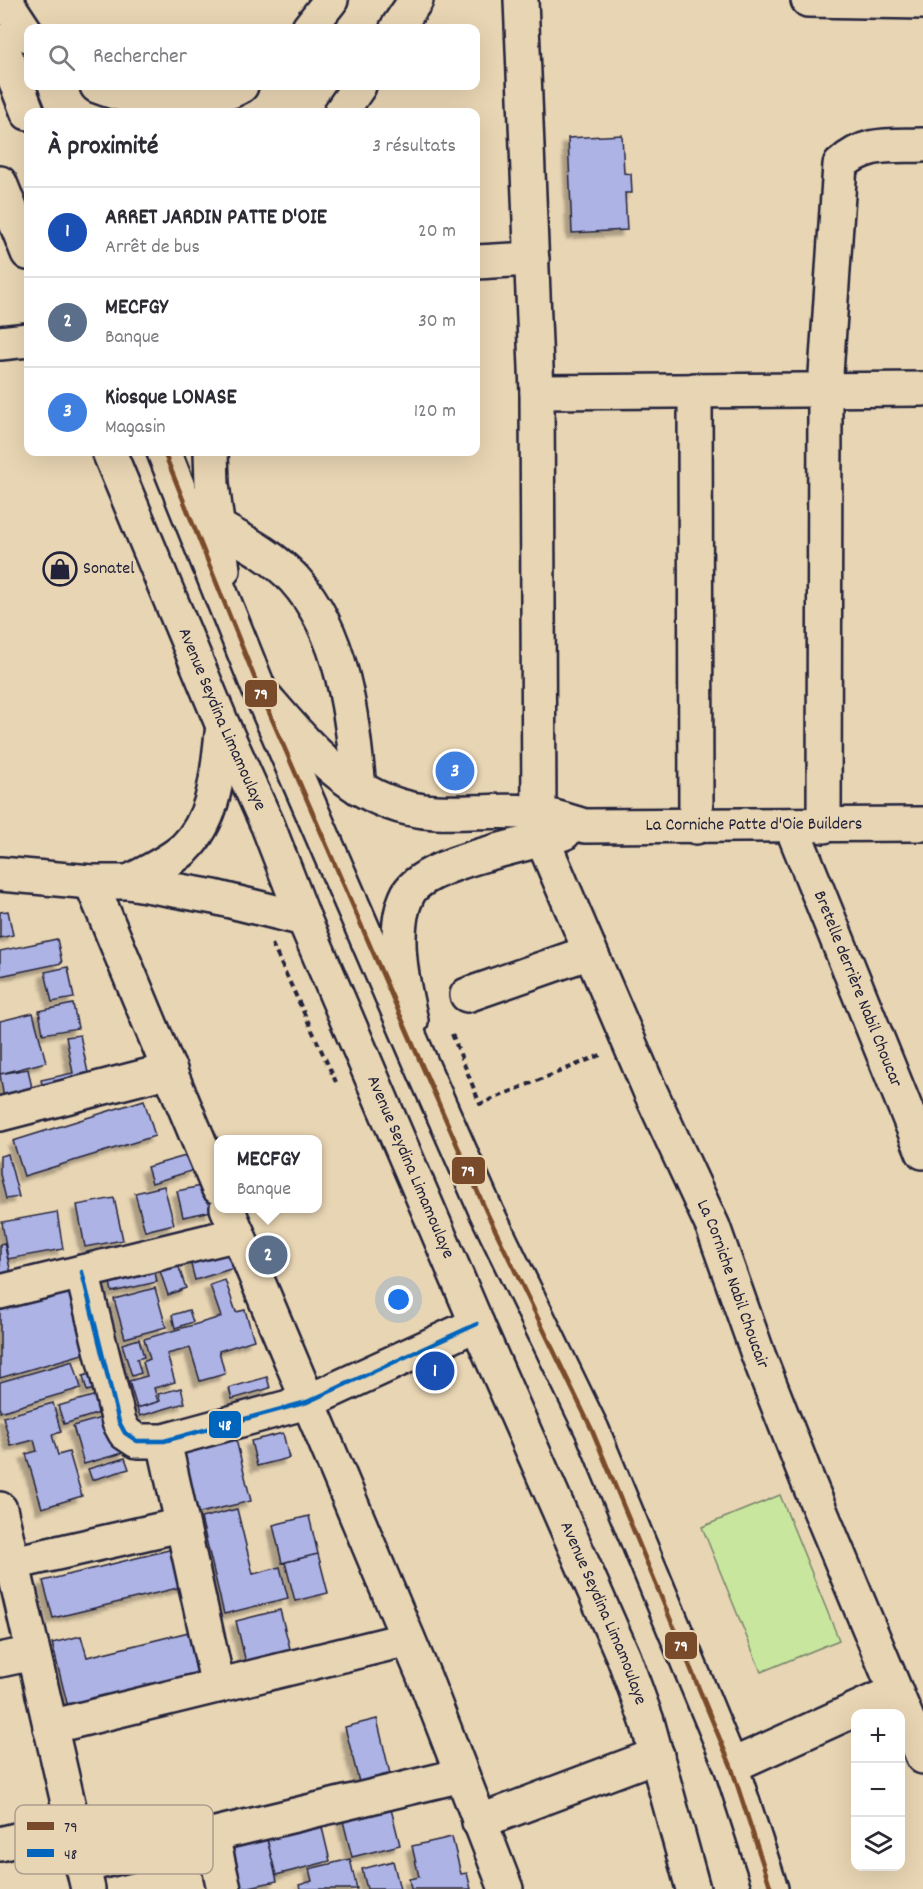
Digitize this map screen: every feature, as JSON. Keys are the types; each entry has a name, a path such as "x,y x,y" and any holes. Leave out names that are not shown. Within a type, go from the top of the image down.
{"main road":[{"path":"5,0 24,29"},
{"path":"312,24 331,0"},
{"path":"400,24 417,0"},
{"path":"521,0 537,392 541,827"},
{"path":"808,0 923,2"},
{"path":"0,41 26,108"},
{"path":"108,90 124,96 169,103 204,98 229,90"},
{"path":"344,108 356,90"},
{"path":"824,826 825,389 840,165 854,152 874,146 923,145"},
{"path":"0,183 24,243"},
{"path":"480,262 532,259"},
{"path":"0,343 24,340"},
{"path":"537,392 923,389"},
{"path":"695,390 696,827"},
{"name":"Avenue Seydina Limamoulaye","path":"112,456 223,726 268,826 304,919 477,1324 624,1658 657,1755 693,1889"},
{"path":"166,456 259,689 420,1061 487,1213 592,1430 731,1766 771,1889"},
{"path":"211,456 228,611"},
{"path":"218,526 266,554 294,579 314,606 331,644 351,708 359,788"},
{"path":"259,689 327,766 359,788 393,804 541,827"},
{"path":"129,882 184,849 198,833 214,797 223,726"},
{"name":"La Corniche Patte d'Oie Builders","path":"541,827 923,824"},
{"name":"Bretelle derrière Nabil Choucar","path":"791,825 923,1152"},
{"path":"420,1061 400,970 399,931 408,893 433,874 541,827"},
{"name":"La Corniche Nabil Choucair","path":"541,827 590,952 713,1227 759,1357 894,1692 923,1757"},
{"path":"0,874 91,882 129,882 304,919"},
{"path":"91,882 214,1175"},
{"path":"467,995 590,952"},
{"path":"0,1114 170,1070"},
{"path":"0,1292 82,1272 233,1221 408,1639 506,1889"},
{"path":"82,1272 118,1422 125,1433 137,1441 164,1441 307,1402 477,1324"},
{"path":"164,1441 218,1686"},
{"path":"0,1509 67,1805"},
{"path":"13,1563 181,1525"},
{"path":"50,1727 408,1639"},
{"path":"0,1660 33,1653"},
{"path":"731,1766 894,1692"},
{"path":"479,1822 657,1755"},
{"path":"213,1835 462,1775"},
{"path":"0,1844 15,1840"},
{"path":"213,1840 224,1889"}],"path":[{"path":"256,908 297,1002 336,1082"},
{"path":"452,1034 480,1104 630,1043"}],"green space":[{"path":"780,1495 839,1640 761,1672 702,1527"}],"building":[{"path":"622,135 624,173 631,174 632,193 625,193 627,230 572,233 568,138"},
{"path":"8,911 13,935 0,938 0,912"},
{"path":"57,939 62,963 0,976 0,951"},
{"path":"68,967 74,998 52,1002 45,972"},
{"path":"73,1004 78,1028 43,1034 39,1011"},
{"path":"33,1013 46,1062 0,1074 0,1021"},
{"path":"80,1035 91,1087 45,1097 41,1080 73,1073 66,1037"},
{"path":"28,1069 34,1098 5,1105 0,1074"},
{"path":"144,1100 155,1136 24,1176 13,1141"},
{"path":"8,1154 19,1197 6,1199 0,1174 0,1156"},
{"path":"189,1155 194,1170 152,1183 147,1167"},
{"path":"206,1185 212,1211 183,1217 177,1191"},
{"path":"164,1186 174,1224 145,1231 135,1193"},
{"path":"114,1198 123,1240 85,1247 77,1205"},
{"path":"57,1212 63,1249 8,1259 2,1222"},
{"path":"226,1242 234,1268 195,1280 188,1253"},
{"path":"4,1243 12,1277 0,1280 0,1244"},
{"path":"174,1253 186,1288 168,1295 156,1259"},
{"path":"154,1268 157,1282 112,1292 109,1277"},
{"path":"71,1278 93,1351 0,1378 0,1299"},
{"path":"225,1280 236,1312 245,1310 254,1340 219,1351 225,1374 200,1381 190,1348 167,1354 175,1382 154,1388 158,1402 137,1408 129,1381 147,1376 143,1362 150,1359 144,1339 221,1317 210,1285"},
{"path":"155,1288 166,1327 125,1338 114,1299"},
{"path":"189,1310 193,1322 175,1328 172,1315"},
{"path":"139,1339 144,1357 137,1359 141,1373 132,1376 122,1344"},
{"path":"73,1361 81,1388 0,1412 0,1382"},
{"path":"103,1370 107,1385 87,1391 83,1376"},
{"path":"267,1377 270,1388 232,1399 229,1388"},
{"path":"181,1388 185,1403 140,1416 137,1408 160,1401 158,1394"},
{"path":"107,1392 112,1409 64,1424 58,1406"},
{"path":"53,1403 61,1432 52,1435 58,1455 69,1452 82,1496 42,1508 26,1454 37,1451 34,1440 11,1446 3,1417"},
{"path":"115,1414 126,1452 84,1464 73,1426"},
{"path":"233,1427 251,1501 195,1514 176,1440"},
{"path":"283,1433 289,1458 257,1466 251,1441"},
{"path":"125,1458 129,1469 92,1480 88,1469"},
{"path":"237,1509 253,1574 280,1567 288,1598 224,1614 201,1518"},
{"path":"309,1516 318,1554 282,1563 273,1525"},
{"path":"177,1548 186,1586 53,1618 43,1581"},
{"path":"318,1554 328,1593 295,1601 285,1562"},
{"path":"280,1610 292,1656 247,1667 236,1621"},
{"path":"197,1630 208,1677 69,1711 52,1643 81,1636 87,1657"},
{"path":"377,1719 391,1778 360,1786 345,1727"},
{"path":"388,1797 400,1845 352,1857 340,1809"},
{"path":"319,1815 330,1861 276,1875 264,1828"},
{"path":"266,1834 277,1881 240,1889 229,1843"},
{"path":"452,1837 461,1874 467,1873 471,1889 411,1889 409,1879 419,1877 412,1846"},
{"path":"350,1859 357,1889 300,1889 299,1885 312,1881 309,1869"},
{"path":"393,1861 400,1889 367,1889 362,1869"}],"transit line":[{"name":"79","path":"166,456 259,689 420,1061 487,1213 592,1430 731,1766 771,1889"},
{"name":"48","path":"82,1272 119,1422 125,1433 137,1441 164,1441 307,1402 477,1324"}],"place":[{"name":"Sonatel","path":"60,569"},
{"name":"Kiosque LONASE","path":"455,771"},
{"name":"MECFGY","path":"268,1255"},
{"name":"ARRET JARDIN PATTE D'OIE","path":"435,1371"}]}
